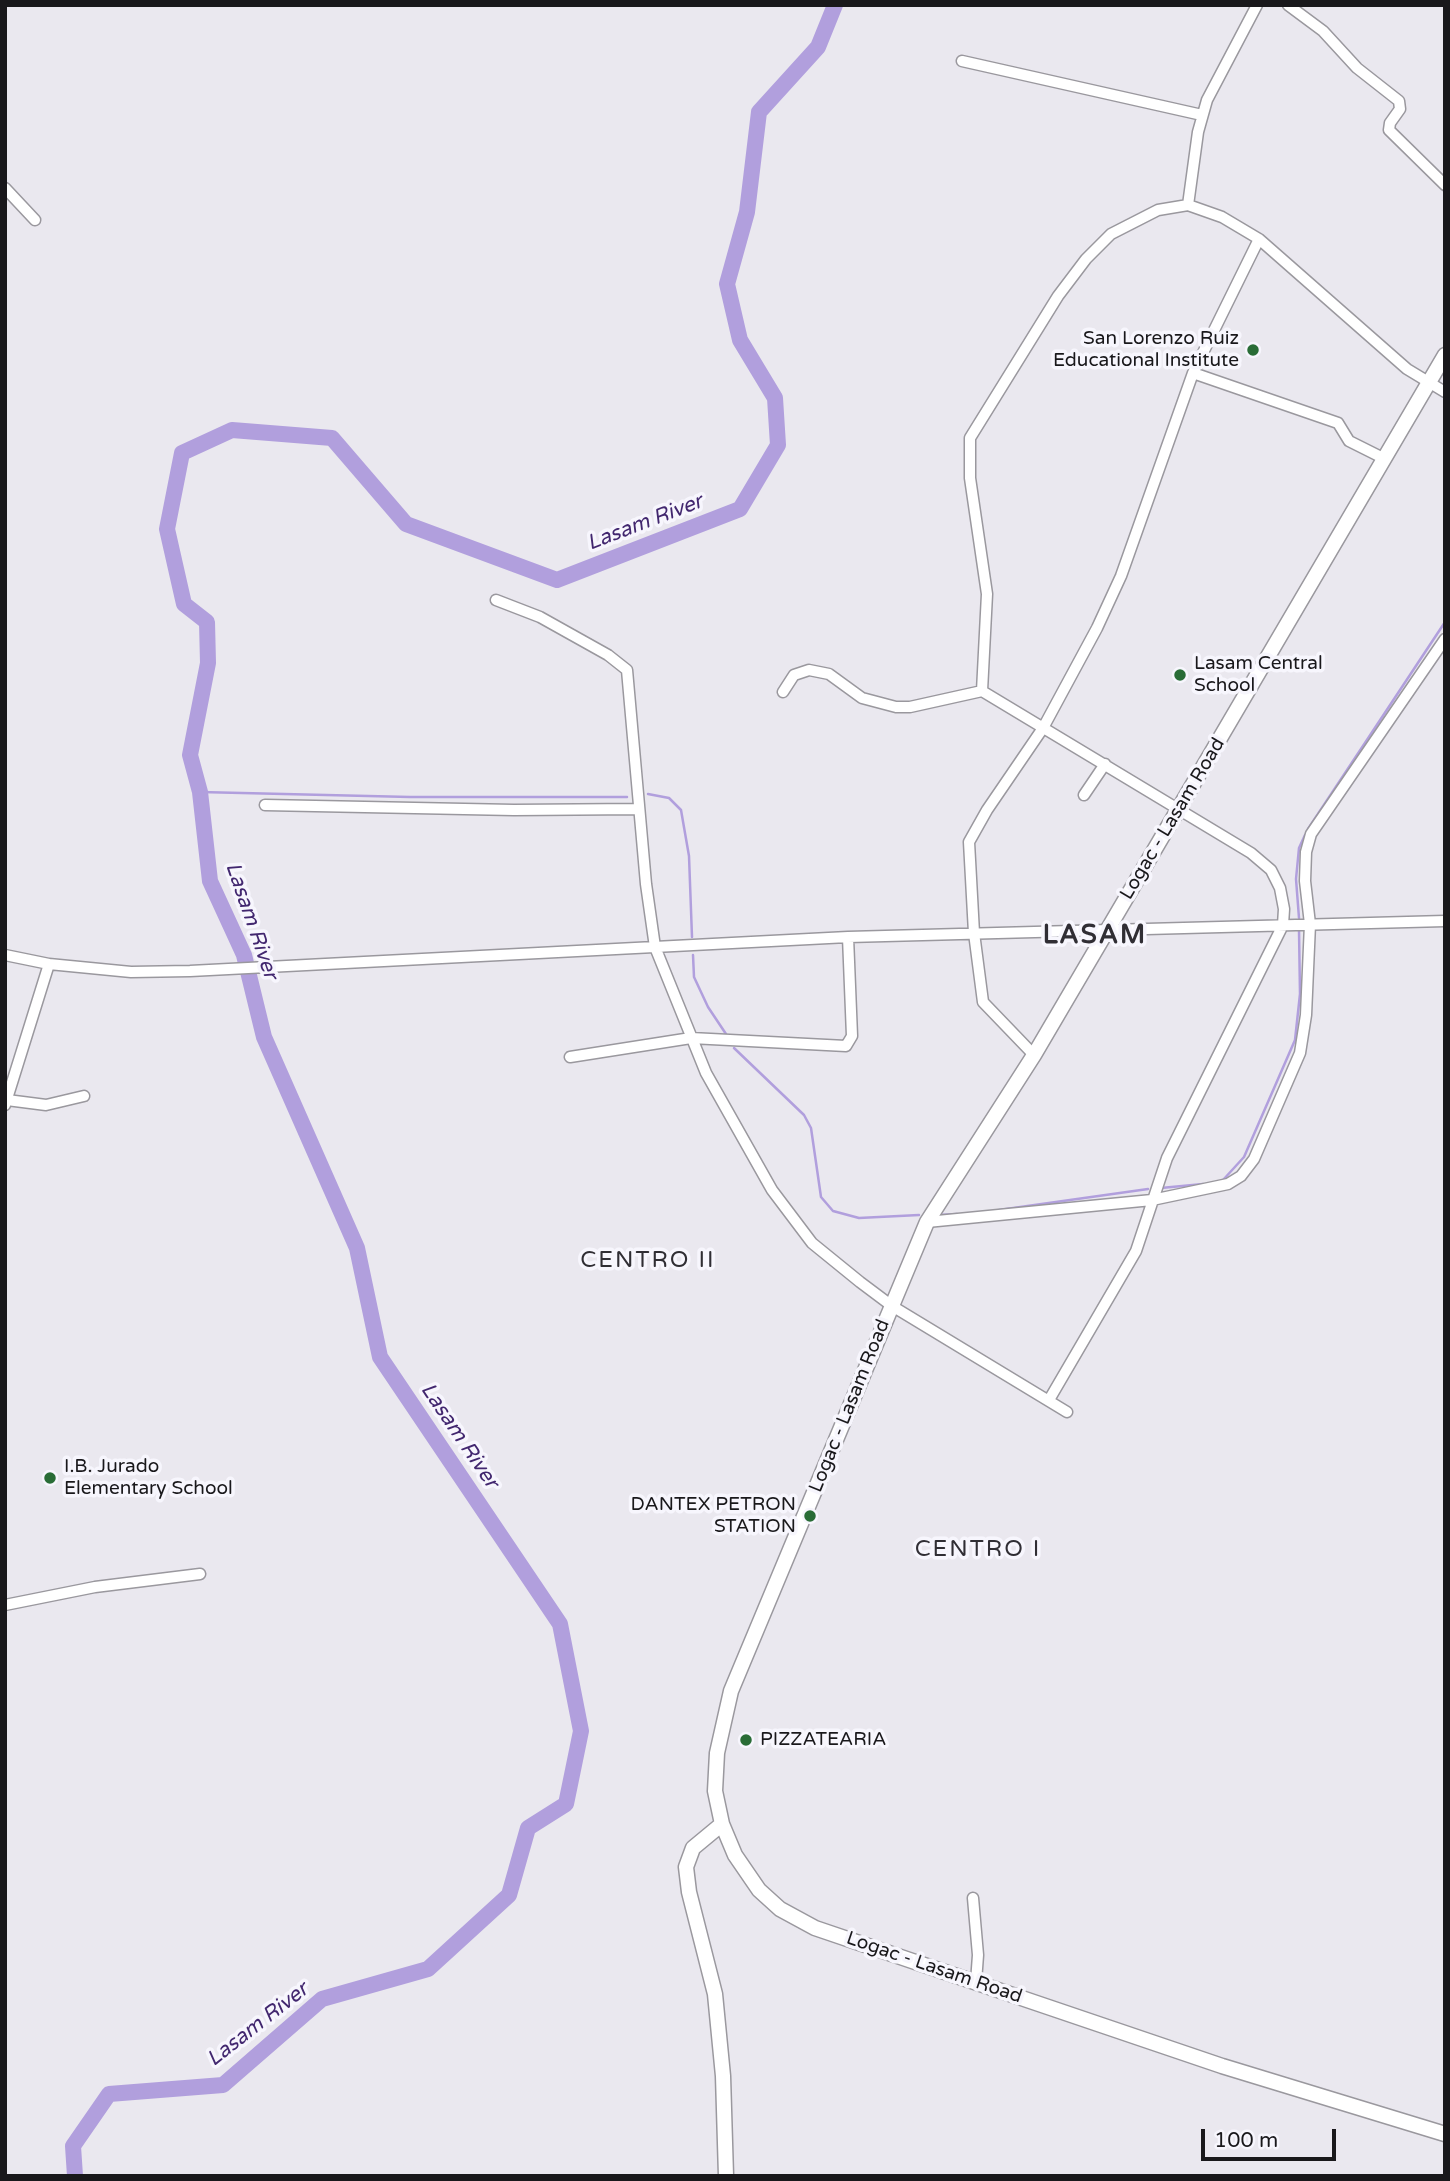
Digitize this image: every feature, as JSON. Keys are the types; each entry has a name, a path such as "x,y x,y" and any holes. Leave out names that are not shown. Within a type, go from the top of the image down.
{"main road":[{"name":"Logac - Lasam Road","path":"1445,355 1181,809 1034,1055 927,1222 731,1691 716,1766 715,1791 722,1824 735,1855 759,1890 780,1909 816,1928 1222,2066 1445,2134"},
{"path":"722,1824 693,1847 686,1867 691,1903 715,1994 721,2039 726,2176"}],"street":[{"path":"1188,205 1202,115 1257,5"},
{"path":"1288,5 1323,31 1357,68 1396,98 1400,109 1390,123 1390,130 1445,185"},
{"path":"962,61 1202,115"},
{"path":"5,188 35,220"},
{"path":"982,691 986,594 970,478 970,438 1058,296 1086,259 1111,234 1135,219 1158,210 1188,205 1222,216 1259,239 1407,369 1445,392"},
{"path":"1034,1055 983,1002 974,933 969,842 987,810 1043,728 1074,673 1121,576 1193,373 1259,239"},
{"path":"1193,373 1338,423 1349,441 1385,459"},
{"path":"496,600 540,617 608,655 627,670 655,947 691,1038 735,1128 772,1191 812,1243 892,1306 1067,1412"},
{"path":"927,1222 1152,1200 1228,1184 1241,1176 1254,1159 1300,1052 1306,1016 1310,924 1304,881 1306,852 1311,834 1445,639"},
{"path":"783,692 794,675 809,670 829,674 862,698 896,707 910,707 982,691 1251,853 1271,870 1280,888 1283,925 1167,1158 1152,1200 1146,1228 1136,1251 1049,1400"},
{"path":"1084,795 1105,764"},
{"path":"265,805 514,810 639,809"},
{"path":"5,955 49,964 131,972 190,971 848,937 1445,920"},
{"path":"570,1057 691,1038 846,1046 851,1041 852,1028 848,937"},
{"path":"49,964 6,1103 46,1105 84,1096"},
{"path":"5,1605 95,1587 200,1574"},
{"path":"973,1898 978,1955 976,1982"}],"waterway":[{"name":"Lasam River","path":"75,2176 73,2146 109,2094 223,2085 322,1999 428,1969 509,1895 528,1828 566,1804 581,1731 560,1624 380,1357 357,1248 264,1037 244,955 210,881 200,792 190,755 208,663 207,622 184,604 167,529 182,453 232,430 332,438 406,524 557,580 740,509 778,445 775,398 740,340 727,284 747,212 759,112 818,47 835,5"},
{"path":"1308,829 1445,622"},
{"path":"200,792 410,797 627,797"},
{"path":"648,794 669,798 681,810 689,856 692,937"},
{"path":"1299,918 1296,879 1299,848 1305,835"},
{"path":"1223,1180 1244,1157 1295,1040 1300,994 1299,930"},
{"path":"693,955 694,977 708,1007 726,1034"},
{"path":"734,1048 804,1115 811,1128 821,1197 833,1211 859,1218 919,1215"},
{"path":"1161,1188 1203,1184"},
{"path":"999,1210 1148,1189"},
{"path":"939,1215 957,1214"}],"place":[{"name":"San Lorenzo Ruiz Educational Institute","path":"1253,350"},
{"name":"Lasam Central School","path":"1180,675"},
{"name":"I.B. Jurado Elementary School","path":"50,1478"},
{"name":"DANTEX PETRON STATION","path":"810,1516"},
{"name":"PIZZATEARIA","path":"746,1740"}],"district":[{"name":"LASAM","path":"1095,936"},
{"name":"CENTRO II","path":"648,1261"},
{"name":"CENTRO I","path":"978,1550"}]}
